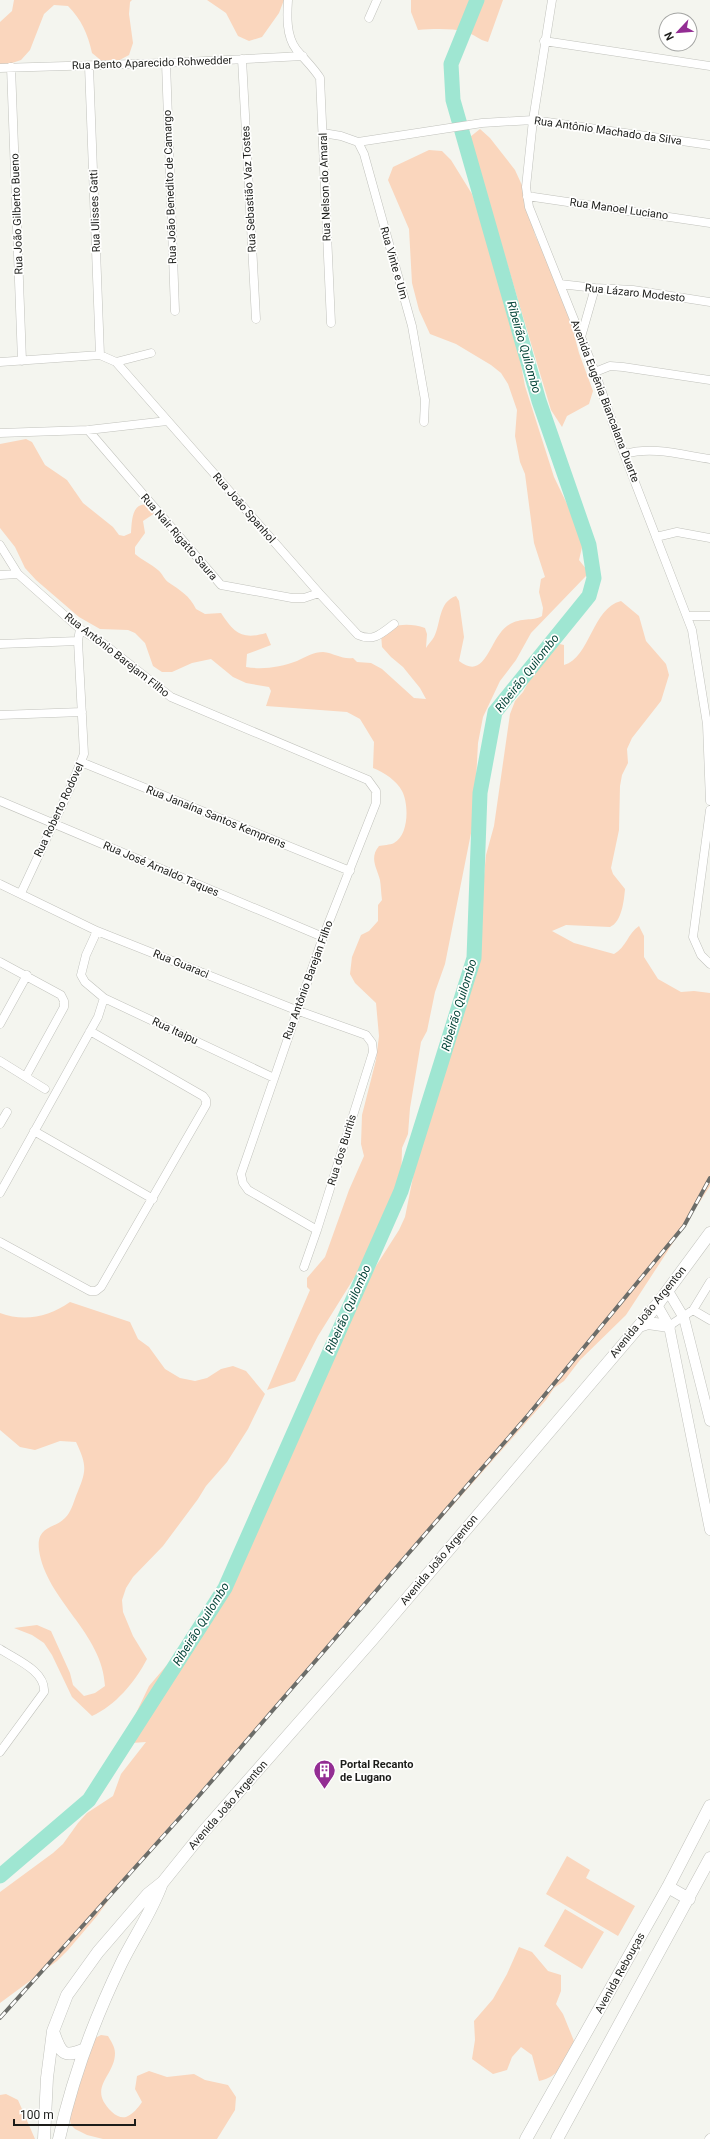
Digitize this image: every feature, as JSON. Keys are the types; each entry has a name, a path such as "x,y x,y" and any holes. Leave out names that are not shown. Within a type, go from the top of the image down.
{"main road":[{"name":"Avenida João Argenton","path":"44,2139 47,2078 53,2031 67,1995 98,1952 148,1894 163,1882 204,1831 371,1641 657,1305 710,1233"},
{"path":"639,1326 648,1323 669,1326"},
{"name":"Avenida Rebouças","path":"526,2139 668,1887 710,1806"},
{"path":"557,2139 710,1858"},
{"name":"Avenida João Argenton","path":"59,2139 85,2049 121,1964 156,1902 163,1882"},
{"path":"668,1887 689,1899"},
{"path":"53,2031 59,2048 63,2053 68,2055 85,2049"}],"street":[{"name":"Rua Nelson do Amaral","path":"288,0 288,26 291,39 320,78 331,323"},
{"path":"369,18 377,0"},
{"name":"Avenida Eugênia Biancalana Duarte","path":"552,0 549,25 544,41 533,120 526,187 529,207 595,372 656,537 688,616 692,630 707,724 710,801"},
{"path":"544,41 710,66"},
{"name":"Rua Bento Aparecido Rohwedder","path":"0,68 166,63 303,56"},
{"name":"Rua Sebastião Vaz Tostes","path":"242,59 256,319"},
{"name":"Rua João Benedito de Camargo","path":"166,63 174,311"},
{"name":"Rua Ulisses Gatti","path":"89,66 100,355"},
{"name":"Rua João Gilberto Bueno","path":"11,67 22,361"},
{"name":"Rua Antônio Machado da Silva","path":"358,142 482,123 533,120 710,146"},
{"path":"323,133 341,136 358,142"},
{"name":"Rua Vinte e Um","path":"358,142 364,154 412,326 425,400 424,422"},
{"name":"Rua Manoel Luciano","path":"527,196 710,223"},
{"name":"Rua Lázaro Modesto","path":"560,284 633,290 710,302"},
{"path":"581,337 595,288"},
{"path":"116,362 150,353"},
{"path":"0,362 100,355"},
{"name":"Rua João Spanhol","path":"100,355 116,362 319,594 358,635 366,639 376,638 394,624"},
{"path":"595,372 610,366 710,380"},
{"path":"0,433 88,430 167,421"},
{"name":"Rua Nair Rigatto Saura","path":"88,430 221,585 292,598 304,598 319,594"},
{"path":"625,454 637,450 648,450 710,459"},
{"path":"656,537 677,532 710,538"},
{"name":"Rua Antônio Barejam Filho","path":"0,545 18,574 80,629 104,644 171,697 368,780"},
{"path":"0,575 18,574"},
{"path":"688,616 710,616"},
{"name":"Rua Roberto Rodovel","path":"21,894 84,754 78,641 80,629"},
{"path":"0,644 78,641"},
{"path":"0,715 82,712"},
{"name":"Rua Janaína Santos Kemprens","path":"81,762 350,871"},
{"name":"Rua Antônio Barejan Filho","path":"318,1230 248,1190 243,1183 241,1174 322,937 350,871 376,803 376,791 368,780"},
{"name":"Rua José Arnaldo Taques","path":"0,801 53,822 322,937"},
{"path":"710,810 693,937 696,947 710,964"},
{"name":"Rua Guaraci","path":"0,884 97,931 296,1010 366,1035"},
{"name":"Rua Itaipu","path":"97,931 86,955 82,975 85,982 104,998 274,1078"},
{"path":"0,962 27,975 61,995 64,1001 64,1006 26,1076"},
{"path":"0,1024 27,975"},
{"path":"0,1193 98,1017 104,998"},
{"path":"0,1242 90,1291 96,1291 101,1287 206,1105 206,1100 203,1096 90,1031"},
{"name":"Rua dos Buritis","path":"304,1267 318,1230 373,1052 372,1043 366,1035"},
{"path":"0,1062 26,1076 45,1089"},
{"path":"1,1122 7,1112"},
{"path":"34,1131 153,1199"},
{"path":"669,1326 684,1318 693,1310 710,1282"},
{"path":"668,1291 684,1318 708,1398 710,1421"},
{"path":"657,1305 669,1326 710,1527"},
{"path":"693,1310 710,1320"},
{"path":"0,1649 38,1674 43,1681 44,1692 2,1746"}],"shaded area":[{"path":"14,0 132,0 130,2 129,14 133,43 129,55 116,62 103,62 92,53 83,27 73,11 68,6 54,5 44,14 30,50 21,60 0,67 0,22 12,11"},
{"path":"207,0 284,0 279,13 262,37 249,41 238,36 226,13"},
{"path":"411,0 503,0 488,42 469,33 460,31 442,29 418,30 411,12"},
{"path":"480,129 490,138 515,170 526,194 535,235 564,297 579,353 593,391 589,404 567,416 562,427 551,410 473,150 470,137"},
{"path":"429,150 442,151 451,160 472,194 502,285 519,321 521,334 520,360 525,386 554,477 584,539 579,560 587,570 586,576 531,633 516,660 500,681 483,717 478,743 474,818 445,964 435,992 427,1031 421,1042 410,1108 408,1134 402,1148 401,1184 391,1216 363,1270 354,1278 318,1336 295,1381 267,1390 310,1290 307,1287 307,1278 325,1257 349,1190 364,1156 361,1144 362,1115 376,1060 379,1036 376,1003 355,983 350,974 352,957 361,935 369,931 378,921 378,905 382,900 380,880 374,859 376,850 379,846 394,843 403,833 406,819 406,803 400,787 394,780 386,774 373,768 374,742 360,719 347,712 266,706 271,691 269,687 246,683 233,677 211,659 192,663 172,672 162,672 153,666 145,643 135,633 128,630 100,629 79,617 36,580 25,568 15,547 0,528 0,444 26,439 32,442 45,465 67,480 83,503 113,527 119,535 124,536 131,533 134,512 140,505 152,506 155,513 143,521 145,533 135,547 135,554 158,570 167,581 191,600 196,609 205,614 221,613 230,626 239,633 251,636 266,633 271,645 247,654 246,667 265,668 285,665 310,655 323,652 346,658 353,658 357,662 371,663 382,669 414,698 426,699 420,688 403,667 382,647 381,634 386,630 402,625 413,625 425,628 427,634 426,648 434,637 443,608 450,599 456,596 459,601 464,637 459,661 468,666 475,666 481,663 501,632 507,626 517,621 534,619 542,616 543,608 539,592 541,579 545,577 534,543 525,474 520,462 515,436 517,410 508,384 501,373 491,365 456,344 430,334 419,310 412,283 409,229 388,180 393,167"},
{"path":"621,601 639,616 646,641 666,664 669,675 661,701 632,738 627,749 628,763 622,775 620,786 619,830 611,868 613,874 625,889 623,905 620,916 610,927 566,925 552,931 574,943 614,954 621,948 632,932 639,926 644,936 644,957 658,979 681,992 694,991 710,993 710,1186 626,1315 580,1360 564,1381 554,1388 546,1400 154,1844 155,1846 123,1880 97,1916 68,1950 57,1961 0,2003 0,1892 53,1853 63,1844 87,1813 113,1796 121,1774 146,1742 132,1743 128,1737 128,1730 149,1686 166,1666 184,1654 200,1631 231,1570 253,1506 282,1449 312,1380 323,1363 376,1266 399,1230 405,1217 417,1157 417,1144 430,1106 450,1024 460,999 478,938 486,855 494,826 510,714 515,701 523,692 551,639 551,642 564,645 564,665 573,661 586,644 597,622 604,613 611,605"},
{"path":"70,1302 130,1322 138,1339 149,1347 165,1369 180,1378 195,1381 207,1378 221,1369 233,1366 246,1371 265,1394 248,1429 227,1462 206,1486 163,1546 133,1577 126,1588 122,1600 123,1612 133,1636 147,1659 137,1676 124,1692 109,1706 92,1716 72,1697 52,1655 44,1643 32,1635 14,1628 37,1625 51,1631 70,1673 73,1685 84,1696 95,1693 105,1686 102,1667 95,1649 52,1585 44,1568 39,1550 40,1536 43,1532 61,1522 70,1511 84,1475 84,1464 80,1451 76,1442 60,1441 35,1450 20,1447 0,1430 0,1313 18,1317 36,1316 54,1311"},
{"path":"567,1856 590,1870 586,1878 635,1906 618,1936 546,1894"},
{"path":"565,1909 604,1932 582,1969 544,1946"},
{"path":"519,1947 532,1952 548,1971 561,1975 561,1991 556,2004 563,2014 574,2041 562,2067 553,2075 539,2081 532,2055 521,2047 512,2057 507,2070 493,2074 472,2059 475,2040 474,2021 493,1999 507,1974"},
{"path":"101,2035 108,2036 115,2051 114,2061 104,2082 102,2096 105,2103 117,2116 126,2117 135,2111 142,2102 135,2089 137,2076 149,2071 167,2077 194,2074 205,2080 228,2085 236,2097 235,2110 217,2139 103,2139 87,2135 75,2129 71,2125 68,2112 95,2038"},
{"path":"6,2094 18,2100 35,2139 0,2139 0,2095"}],"waterway":[{"name":"Ribeirão Quilombo","path":"0,1876 89,1800 225,1588 401,1191 474,958 480,793 495,712 589,596 594,578 589,545 539,401 453,100 451,64 477,0"}],"railway":[{"path":"0,2018 184,1813 529,1414 684,1226 710,1178"}],"place":[{"name":"Portal Recanto de Lugano","path":"325,1790"}]}
